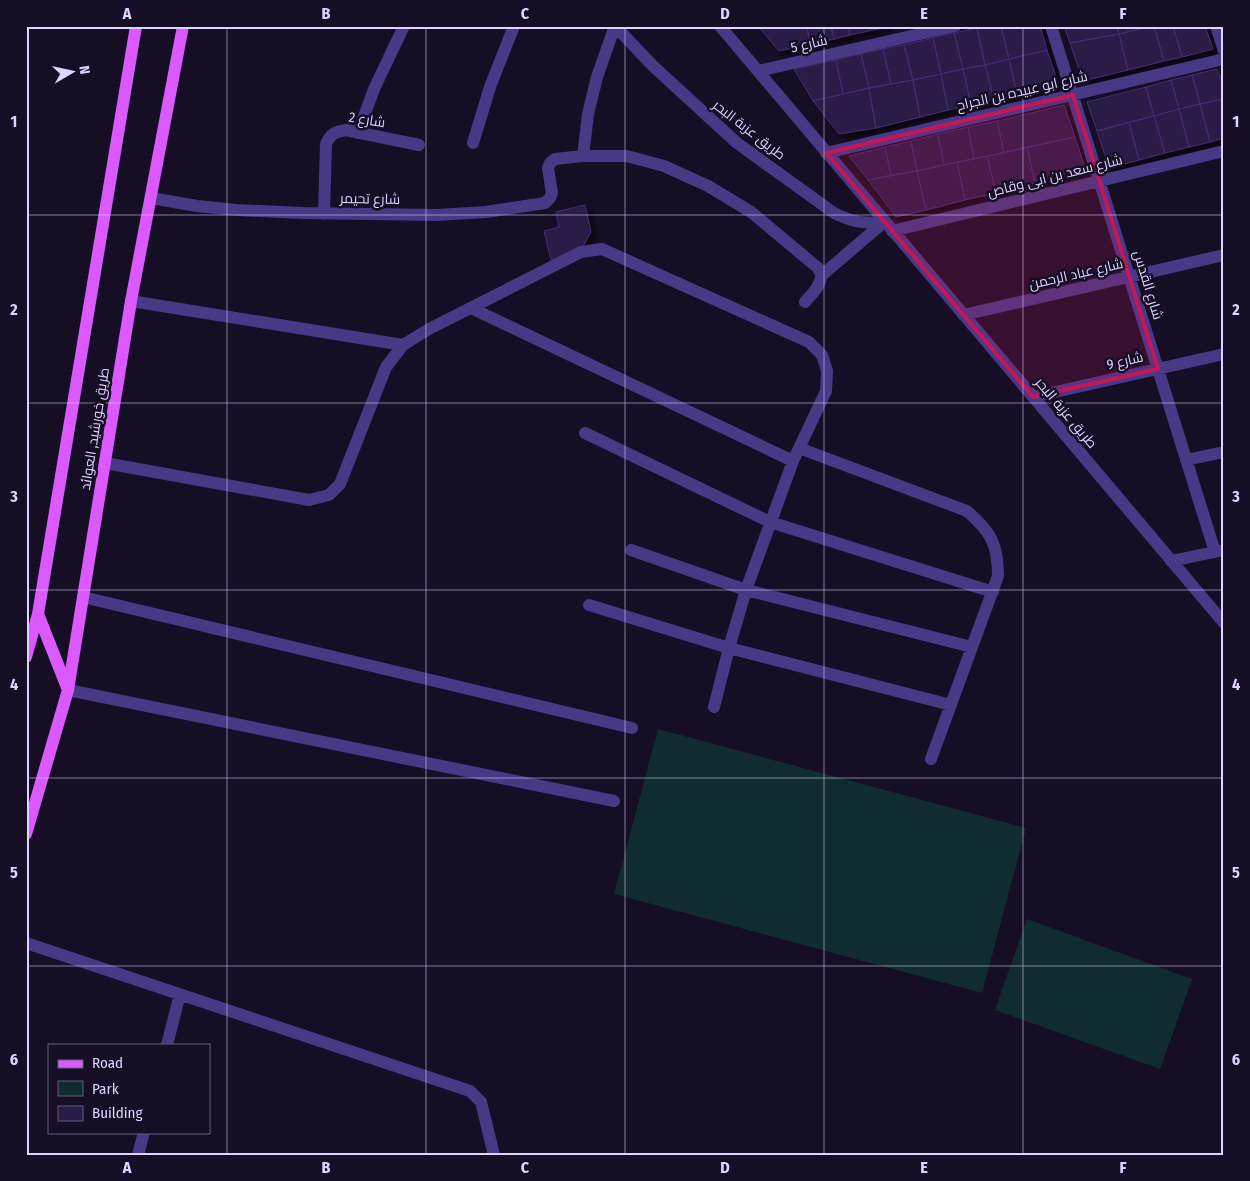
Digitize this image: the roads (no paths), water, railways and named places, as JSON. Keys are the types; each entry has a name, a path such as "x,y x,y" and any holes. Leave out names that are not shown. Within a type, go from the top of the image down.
{"main road":[{"name":"طريق خورشيد, العوائد","path":"26,657 38,614 136,26"},
{"name":"طريق خورشيد, العوائد","path":"26,834 68,690 131,301 183,26"},
{"path":"38,614 68,690"}],"street":[{"path":"358,132 374,89 404,26"},
{"path":"472,143 490,87 514,26"},
{"path":"615,26 597,77 588,114 582,156 627,156 664,166 708,186 751,212 818,268 821,276 820,282 805,302"},
{"name":"طريق عزبة البحر","path":"615,26 660,72 737,143 834,213 847,220 888,226"},
{"name":"طريق عزبة البحر","path":"720,26 1224,623"},
{"name":"شارع 5","path":"758,71 902,32 956,26"},
{"name":"شارع القدس","path":"1051,26 1186,460 1219,551"},
{"path":"1216,26 1224,52"},
{"name":"شارع ابو عبيده بن الجراح","path":"826,153 1224,59"},
{"name":"شارع 2","path":"324,214 326,144 329,136 346,130 419,145"},
{"name":"شارع سعد بن ابى وقاص","path":"888,226 1100,181 1224,151"},
{"name":"شارع تحيمر","path":"151,198 236,210 436,216 462,214 545,203 552,193 548,168 550,163 555,159 582,156"},
{"path":"821,276 888,226"},
{"path":"105,463 309,500 329,495 340,484 386,367 403,346 429,329 581,252 602,249 809,342 822,355 827,371 826,391 793,461 746,590 728,648 714,707"},
{"name":"شارع عباد الرحمن","path":"964,315 1224,255"},
{"path":"131,301 403,346"},
{"path":"471,308 793,461"},
{"name":"شارع 9","path":"1033,397 1224,354"},
{"path":"585,433 770,522 993,592"},
{"path":"799,448 967,511 982,524 992,540 998,558 998,576 932,759"},
{"path":"1186,460 1224,452"},
{"path":"631,550 746,590 972,647"},
{"path":"1171,561 1219,551"},
{"path":"83,598 632,728"},
{"path":"589,605 728,648 951,705"},
{"path":"68,690 614,801"},
{"path":"26,943 470,1091 481,1102 494,1155"},
{"path":"167,1044 180,994"},
{"path":"138,1155 143,1134"}]}
